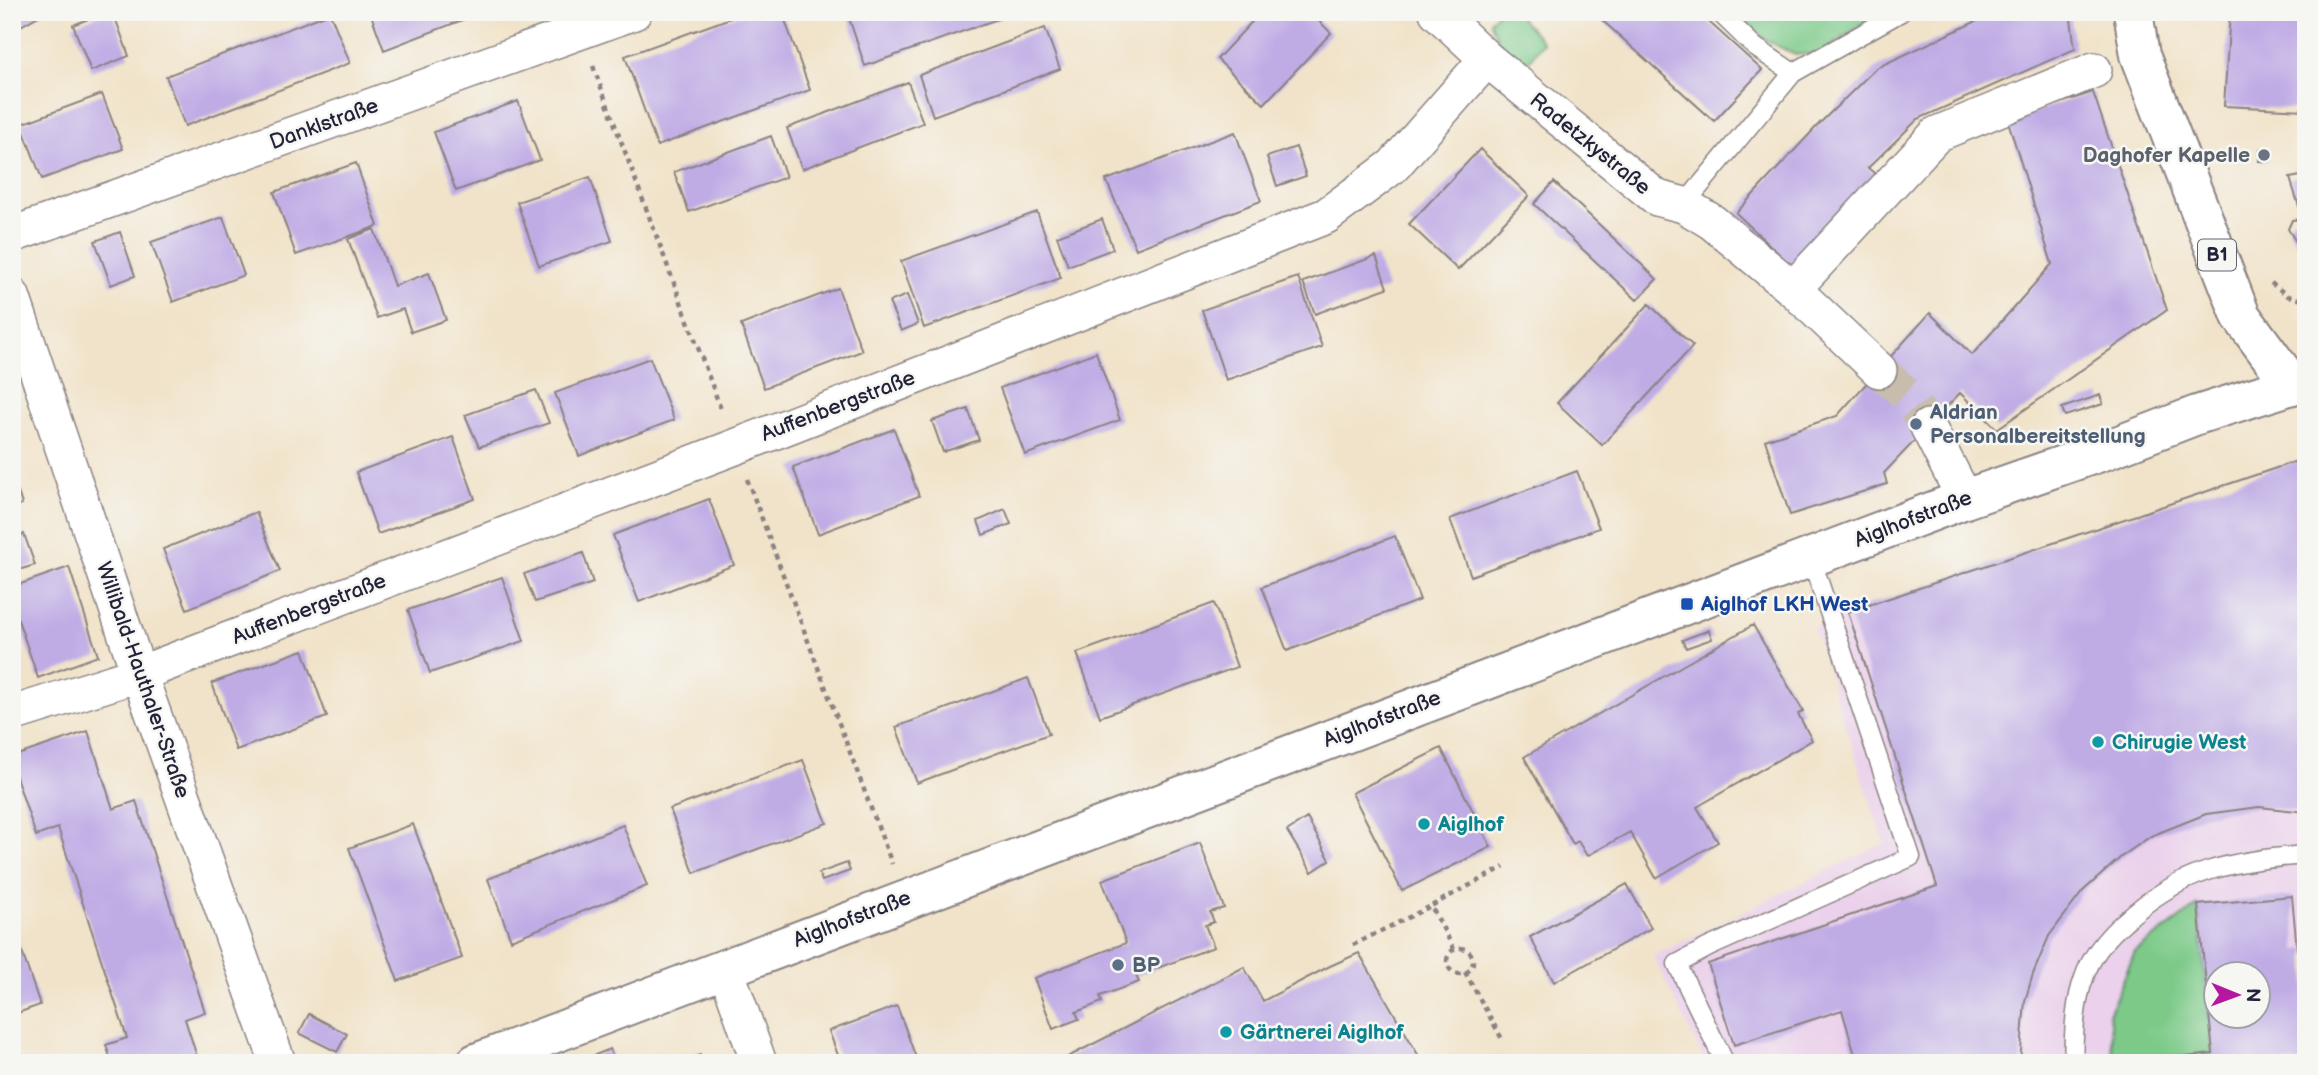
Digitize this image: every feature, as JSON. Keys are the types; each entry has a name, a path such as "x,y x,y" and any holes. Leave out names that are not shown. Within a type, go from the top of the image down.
{"street":[{"name":"Danklstraße","path":"12,235 576,22 634,12"},
{"name":"Radetzkystraße","path":"1437,12 1487,59 1657,198 1684,205 1713,222 1793,289 1879,370"},
{"name":"B1","path":"2133,12 2144,67 2241,316 2301,390"},
{"name":"Auffenbergstraße","path":"12,714 139,674 735,447 1326,216 1393,166 1487,59"},
{"path":"1793,289 1937,134 2094,70"},
{"name":"Willibald-Hauthaler-Straße","path":"12,296 139,674 278,1063"},
{"name":"Aiglhofstraße","path":"475,1063 1965,499 2197,415 2301,390"},
{"path":"1928,427 1965,499"},
{"path":"724,967 759,1063"}],"lane":[{"path":"1720,12 1755,47 1793,73"},
{"path":"1684,205 1793,73 1901,12"},
{"path":"1725,1063 1676,964 1910,857 1811,558"},
{"path":"2073,1063 2074,1025 2084,977 2105,939 2140,906 2175,883 2205,871 2263,858 2306,855"}],"path":[{"path":"1353,945 1504,867"},
{"path":"1431,906 1454,949"},
{"path":"1463,948 1471,955 1472,965 1465,972 1456,973 1448,967 1447,957 1454,949 1463,948"},
{"path":"1465,972 1502,1039"}],"shaded area":[{"name":"Chirugie West","path":"2306,459 2306,1063 1706,1063 1653,956 1884,843 1813,627"}],"green space":[{"path":"1498,12 1515,12 1543,42 1529,61 1502,49 1490,21"},
{"path":"1736,12 1881,12 1821,53 1795,55 1764,39"},
{"path":"2198,905 2204,960 2202,1030 2211,1030 2213,1054 2114,1063 2109,1014 2135,952"}],"building":[{"path":"12,12 45,12 12,31"},
{"path":"106,12 113,12 129,56 91,71 73,25"},
{"path":"370,12 466,12 468,18 384,50"},
{"path":"747,12 782,12 810,90 657,146 625,56"},
{"path":"847,12 1011,12 1012,14 865,66"},
{"path":"1261,12 1310,12 1331,33 1264,104 1217,59"},
{"path":"1593,12 1698,12 1762,70 1714,121"},
{"path":"1996,12 2070,12 2075,49 1918,119 1868,168 1878,176 1793,267 1736,213 1819,124 1876,68"},
{"path":"2230,12 2306,16 2306,110 2224,106"},
{"path":"330,13 350,63 185,126 166,76"},
{"path":"1045,28 1060,69 933,116 919,75"},
{"path":"908,82 923,123 802,169 787,128"},
{"path":"2093,92 2167,310 1997,429 1960,393 1884,473 1887,484 1790,515 1765,440 1837,416 1930,313 1972,355 2052,264 2008,121"},
{"path":"102,94 123,149 42,179 21,124"},
{"path":"518,101 540,160 456,191 434,132"},
{"path":"1235,132 1261,201 1136,249 1106,180"},
{"path":"771,136 786,177 689,212 674,172"},
{"path":"1296,147 1306,176 1277,186 1267,157"},
{"path":"1480,149 1529,196 1458,270 1409,224"},
{"name":"Daghofer Kapelle","path":"2260,149 2268,150 2268,161 2259,161"},
{"path":"356,163 378,226 296,255 274,192"},
{"path":"2306,175 2306,258 2288,229 2292,220 2303,219 2290,178"},
{"path":"590,177 612,241 539,266 517,202"},
{"path":"1554,182 1657,279 1637,300 1534,204"},
{"path":"1037,212 1061,278 924,328 901,261"},
{"path":"223,217 244,275 173,302 151,242"},
{"path":"1102,219 1113,249 1068,266 1057,236"},
{"path":"374,229 394,286 429,273 446,320 411,332 403,309 377,318 348,239"},
{"path":"120,232 135,276 111,285 95,241"},
{"path":"1376,256 1387,288 1315,314 1303,282"},
{"path":"1298,277 1322,347 1226,380 1202,310"},
{"path":"838,288 862,351 764,388 741,325"},
{"path":"907,295 918,324 901,331 889,302"},
{"path":"1649,304 1693,346 1602,445 1557,403"},
{"path":"1096,352 1120,420 1025,455 1000,388"},
{"path":"650,358 674,420 579,456 555,393"},
{"path":"536,390 549,423 479,447 465,415"},
{"path":"2100,395 2103,404 2065,416 2062,408"},
{"path":"968,409 979,440 943,452 932,421"},
{"path":"894,429 919,496 818,534 793,467"},
{"path":"453,437 475,499 378,534 356,472"},
{"name":"Chirugie West","path":"2306,458 2306,812 2259,807 2206,814 2151,836 2121,857 2083,891 2049,936 2025,1001 2020,1063 1833,1063 1855,1055 1842,1010 1734,1045 1708,964 1937,886 1848,612"},
{"path":"1577,471 1599,528 1471,576 1450,519"},
{"path":"12,475 22,504 12,508"},
{"path":"709,499 734,565 639,602 613,535"},
{"path":"1005,509 1011,524 983,535 978,521"},
{"path":"256,512 280,571 187,609 163,549"},
{"path":"24,534 35,565 12,572 12,539"},
{"path":"1395,536 1420,600 1287,651 1262,587"},
{"path":"583,553 593,583 535,602 524,574"},
{"path":"69,567 98,656 38,678 12,602 12,587"},
{"path":"502,577 524,641 430,673 408,610"},
{"path":"1214,603 1237,667 1100,717 1077,653"},
{"path":"1753,625 1803,711 1798,714 1812,740 1697,807 1718,842 1656,878 1630,832 1587,856 1578,841 1573,844 1524,757"},
{"path":"1709,630 1712,639 1686,648 1682,640"},
{"path":"303,650 327,717 236,750 212,683"},
{"path":"1028,678 1049,734 917,783 896,727"},
{"path":"88,731 113,809 136,801 205,1012 185,1019 199,1063 112,1063 106,1045 127,1038 58,828 36,836 12,765 12,757"},
{"name":"Aiglhof","path":"1441,748 1491,847 1402,891 1352,793"},
{"path":"803,760 827,823 694,873 670,809"},
{"path":"1307,818 1330,860 1312,872 1287,831"},
{"path":"413,824 462,958 398,981 349,848"},
{"path":"623,825 647,886 511,940 488,879"},
{"path":"1200,843 1224,908 1210,912 1214,922 1205,925 1214,947 1136,976 1139,982 1100,996 1102,1002 1076,1012 1079,1019 1053,1029 1034,978 1126,943 1102,880"},
{"path":"847,863 850,871 822,881 819,873"},
{"path":"1627,884 1651,928 1554,982 1530,937"},
{"path":"2292,896 2297,950 2306,949 2306,1063 2145,1063 2213,1054 2211,1030 2272,1030 2272,960 2204,960 2198,905"},
{"path":"12,920 21,950 12,953"},
{"path":"22,952 40,1005 12,1015 12,956"},
{"name":"Gärtnerei Aiglhof","path":"1359,953 1420,1058 1411,1063 1056,1063 1244,967 1263,1001"},
{"path":"897,1006 918,1063 841,1063 829,1031"},
{"path":"309,1014 347,1034 337,1052 299,1033"},
{"path":"610,1049 613,1058 600,1063 575,1063"},
{"path":"700,1055 703,1063 678,1063 678,1062"}],"tunnel":[{"path":"1879,370 1906,394 1928,427"}],"place":[{"name":"Daghofer Kapelle","path":"2264,155"},
{"name":"Aldrian Personalbereitstellung","path":"1916,424"},
{"name":"Aiglhof LKH West","path":"1687,604"},
{"name":"Chirugie West","path":"2098,742"},
{"name":"Aiglhof","path":"1424,824"},
{"name":"BP","path":"1118,965"},
{"name":"Gärtnerei Aiglhof","path":"1226,1032"}]}
